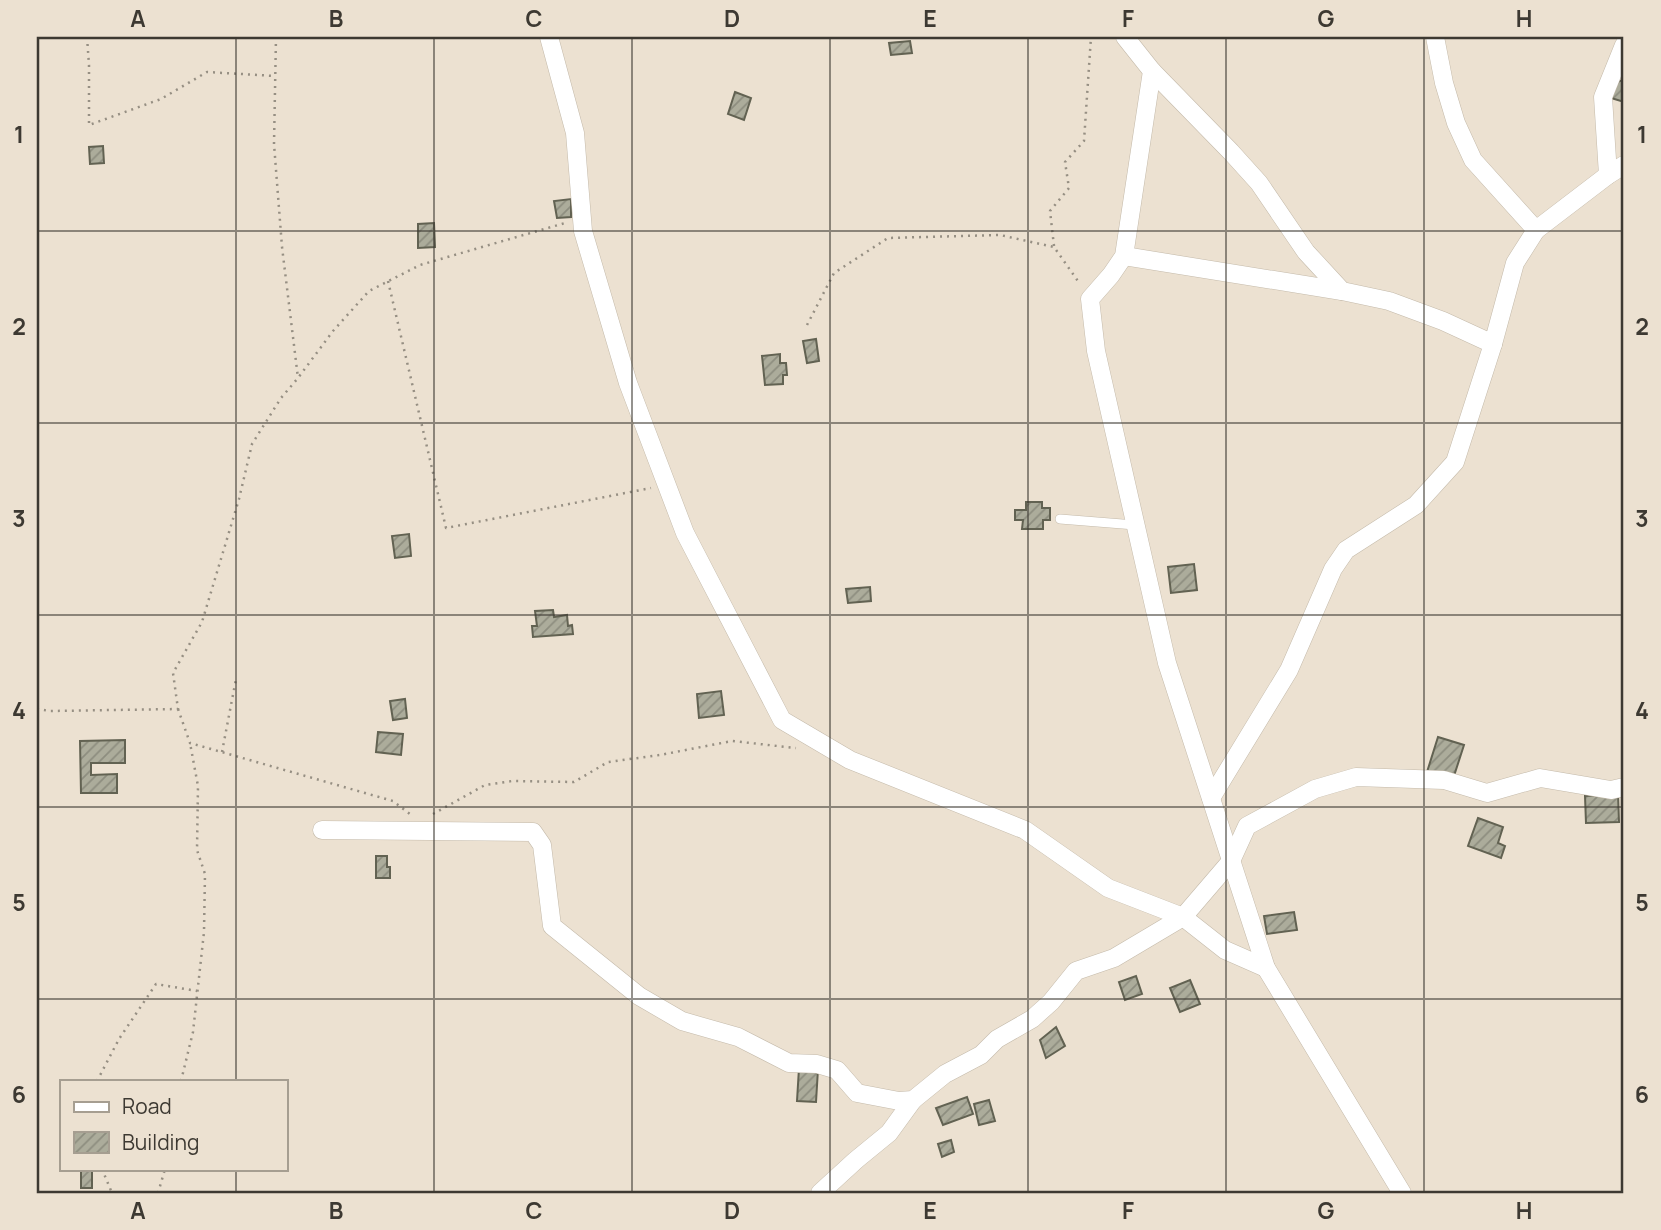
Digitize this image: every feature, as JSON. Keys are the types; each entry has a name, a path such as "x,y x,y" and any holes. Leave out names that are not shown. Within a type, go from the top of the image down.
{"street":[{"path":"549,37 575,134 583,231 628,383 685,533 782,720 850,760 1026,830 1108,888 1184,917 1224,950 1266,968"},
{"path":"1125,37 1152,71 1259,183 1306,252 1342,291"},
{"path":"1435,37 1444,83 1456,123 1473,160 1536,230"},
{"path":"1608,175 1603,97 1624,45"},
{"path":"1152,71 1124,256 1090,299 1097,351 1135,524 1167,663 1266,968 1402,1193"},
{"path":"1211,798 1289,670 1333,569 1346,550 1416,505 1455,462 1493,344 1515,263 1536,230 1624,165"},
{"path":"1124,256 1389,301 1443,321 1493,344"},
{"path":"820,1193 889,1133 913,1100 946,1074 981,1055 997,1039 1032,1019 1051,1002 1076,971 1114,958 1184,917 1231,861 1247,827 1315,789 1356,777 1444,780 1487,793 1540,778 1611,790 1624,787"},
{"path":"322,830 533,832 542,845 552,926 639,996 682,1021 738,1038 789,1063 817,1064 837,1070 858,1093 899,1101 913,1100"}],"lane":[{"path":"1060,519 1135,524"}],"path":[{"path":"87,37 89,125 161,99 207,72 275,76"},
{"path":"275,37 274,144 286,282 299,378"},
{"path":"1090,299 1054,247 1050,211 1069,188 1065,162 1084,141 1091,37"},
{"path":"181,1080 193,1032 204,932 205,874 197,850 198,786 190,743 178,709 173,673 202,622 253,444 281,398 333,331 369,291 421,265 582,219"},
{"path":"807,325 834,273 888,238 1000,235 1054,247"},
{"path":"388,281 446,528 667,485"},
{"path":"222,752 236,679"},
{"path":"37,709 178,709"},
{"path":"431,816 485,785 574,782 608,762 732,741 795,748"},
{"path":"190,743 393,801 412,815"},
{"path":"98,1080 119,1039 156,984 197,991"},
{"path":"102,1170 112,1193"},
{"path":"158,1193 165,1170"}],"building":[{"path":"910,41 912,53 891,55 889,43"},
{"path":"1615,79 1624,82 1624,102 1608,97"},
{"path":"735,92 751,98 744,120 728,114"},
{"path":"103,146 104,163 90,164 89,147"},
{"path":"571,199 571,217 557,218 554,201"},
{"path":"434,223 435,247 418,248 418,224"},
{"path":"816,339 819,361 807,363 803,341"},
{"path":"780,354 780,363 786,363 787,375 783,375 783,384 765,385 762,356"},
{"path":"1026,502 1042,502 1042,508 1050,508 1050,520 1043,520 1043,529 1022,529 1023,520 1015,520 1015,510 1026,510"},
{"path":"409,534 411,556 395,558 392,536"},
{"path":"1194,564 1197,590 1171,593 1168,567"},
{"path":"870,587 871,601 848,603 846,589"},
{"path":"553,610 554,617 567,615 568,626 572,625 573,634 533,637 532,626 537,626 535,611"},
{"path":"721,691 724,715 699,718 697,694"},
{"path":"405,699 407,718 393,720 390,701"},
{"path":"378,732 403,734 401,755 376,752"},
{"path":"1438,737 1464,745 1453,779 1427,772"},
{"path":"125,740 125,763 91,763 91,775 117,774 117,793 81,793 80,741"},
{"path":"1618,794 1619,822 1586,823 1585,796"},
{"path":"1478,818 1503,827 1498,843 1505,846 1501,858 1468,846"},
{"path":"376,856 387,856 390,878 376,878"},
{"path":"1294,912 1297,930 1267,934 1264,916"},
{"path":"1136,976 1142,994 1125,1000 1119,982"},
{"path":"1190,980 1200,1004 1180,1012 1170,988"},
{"path":"1056,1027 1065,1046 1046,1058 1040,1040"},
{"path":"799,1068 818,1069 816,1102 797,1101"},
{"path":"967,1097 973,1114 943,1125 936,1108"},
{"path":"989,1100 995,1121 979,1125 974,1104"},
{"path":"951,1140 954,1152 942,1157 938,1144"},
{"path":"81,1171 92,1171 92,1188 81,1188"}]}
